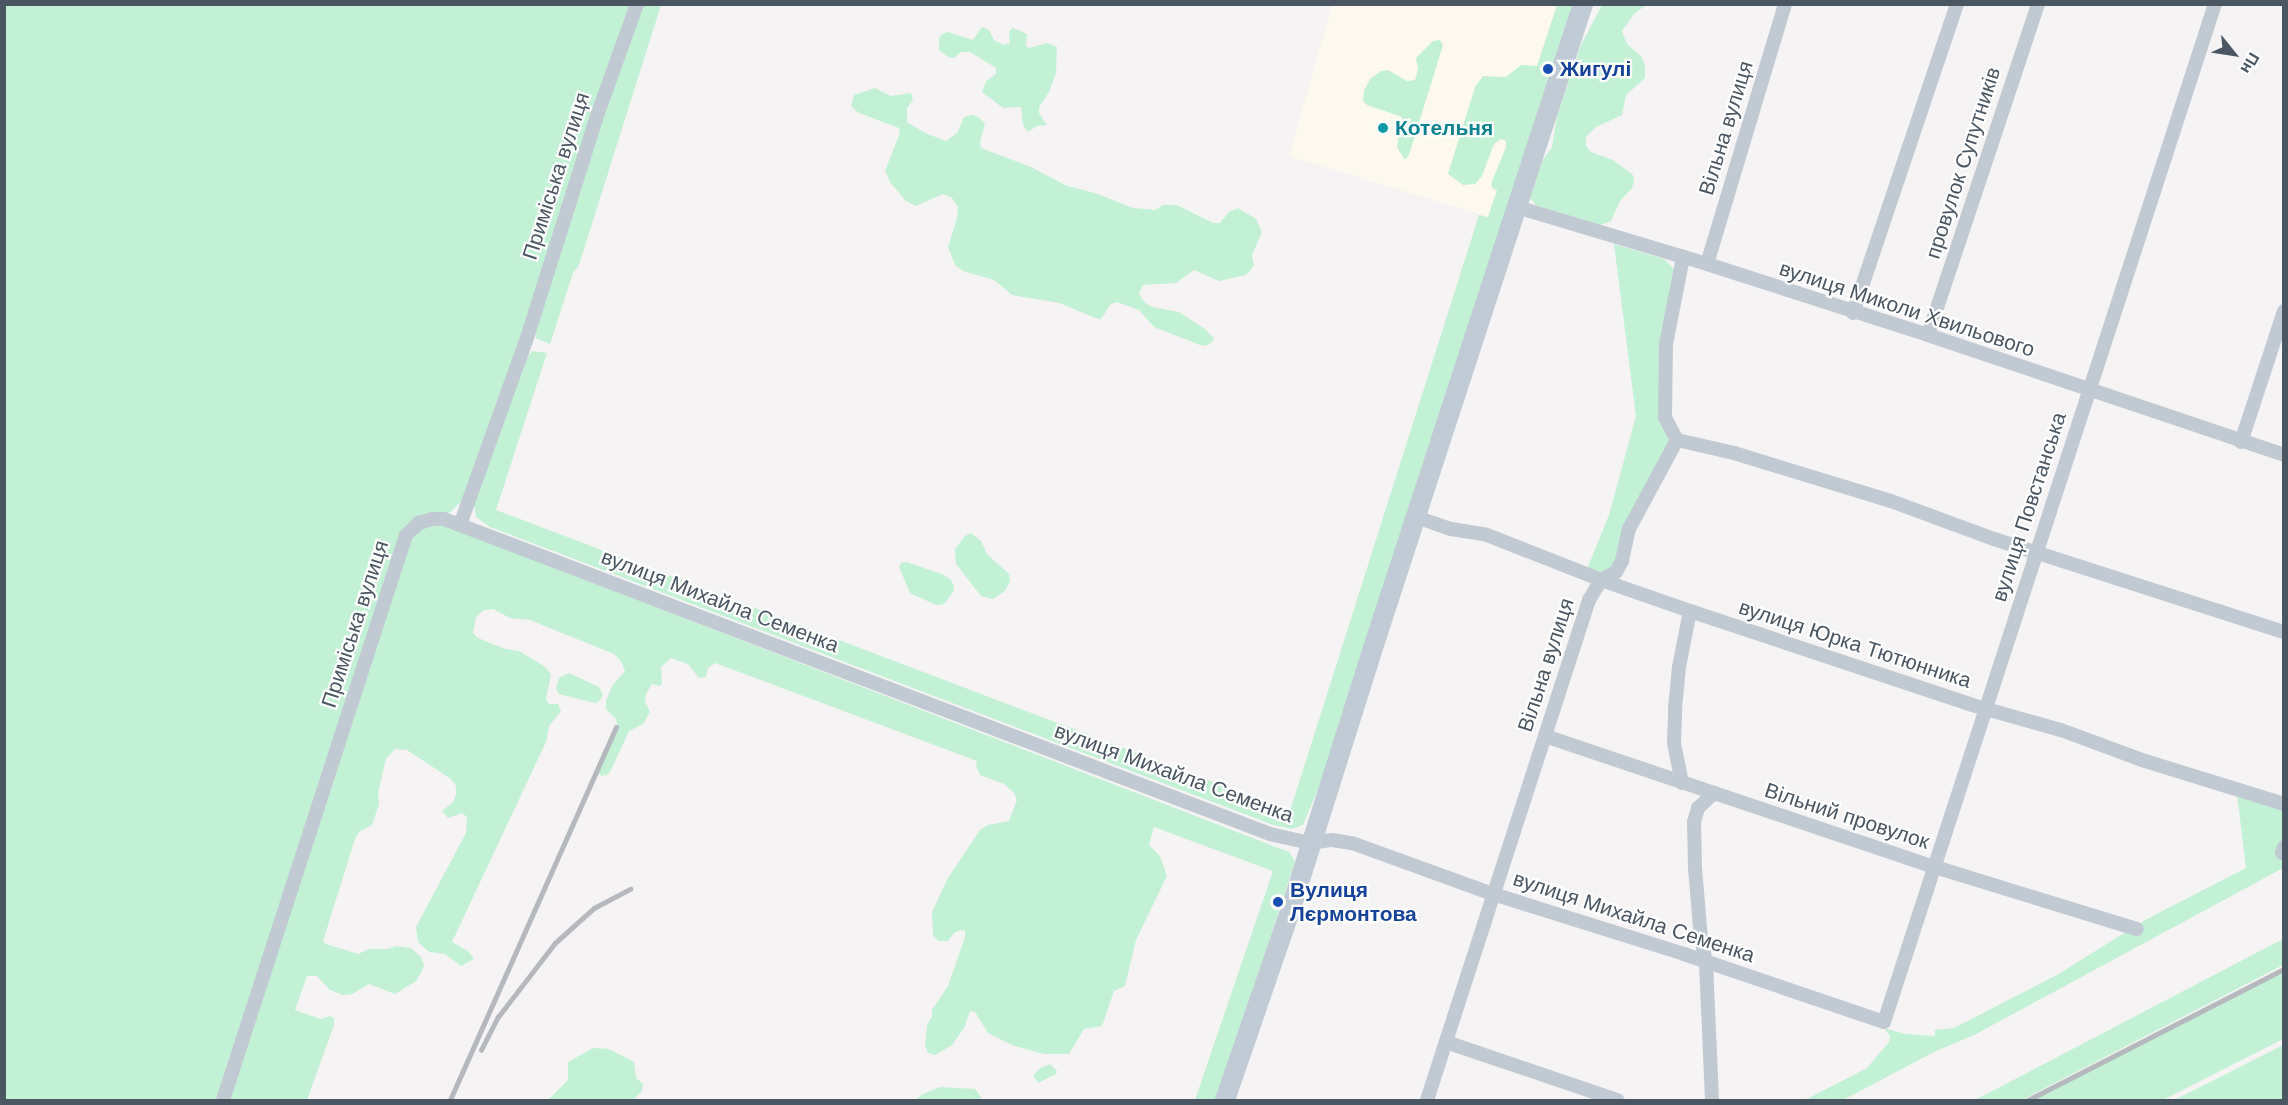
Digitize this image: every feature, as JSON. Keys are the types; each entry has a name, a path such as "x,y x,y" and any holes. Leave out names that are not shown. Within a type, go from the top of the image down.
{"street":[{"name":"Приміська вулиця","path":"223,1101 406,535 419,523 432,519 444,519 460,525 526,341 598,113 637,4"},
{"path":"1225,1101 1292,905 1310,843 1583,4"},
{"name":"Вільна вулиця","path":"1707,264 1785,4"},
{"path":"1853,313 1957,4"},
{"name":"провулок Супутників","path":"1928,335 2038,4"},
{"name":"вулиця Повстанська","path":"1884,1022 2215,4"},
{"name":"вулиця Миколи Хвильового","path":"1517,207 1707,264 1853,313 1928,335 2283,455"},
{"path":"1683,257 1666,344 1665,417 1677,440 1701,443 1824,480 2283,632"},
{"path":"2241,442 2283,311"},
{"name":"Вільна вулиця","path":"1427,1101 1589,600 1600,580 1616,572 1622,561 1629,530 1677,440"},
{"name":"вулиця Юрка Тютюнника","path":"1416,517 1451,529 1487,535 1600,580 1690,611 2283,804"},
{"name":"вулиця Михайла Семенка","path":"460,525 1270,834 1310,843 1332,840 1352,843 1494,894 1884,1022"},
{"path":"1682,783 1674,743 1675,708 1679,667 1690,611"},
{"name":"Вільний провулок","path":"1545,736 1935,867 2137,930"},
{"path":"1712,1101 1706,962 1701,939 1694,822 1698,808 1714,794"},
{"path":"1446,1042 1617,1101"}],"shaded area":[{"path":"1332,5 1557,5 1488,217 1289,156"}],"green space":[{"path":"5,5 632,5 464,499 448,514 413,520 216,1100 5,1100"},
{"path":"642,5 661,5 579,265 573,273 550,344 536,338 535,333 602,115"},
{"path":"1557,5 1574,5 1327,768 1303,825 1292,829 1273,825 490,527 476,517 474,503 525,360 532,351 547,353 496,510 1290,811 1479,215 1488,217 1497,190 1493,189 1491,184 1506,147 1506,141 1501,139 1494,144 1482,176 1475,184 1463,185 1448,174 1475,87 1483,76 1506,77 1521,65 1537,66"},
{"path":"1602,5 1646,5 1634,14 1622,31 1627,44 1641,56 1645,65 1645,78 1626,95 1622,115 1596,127 1586,137 1586,146 1591,152 1613,160 1633,175 1634,181 1632,188 1620,201 1611,221 1600,225 1536,205 1530,198 1543,160 1552,147 1557,116 1581,45"},
{"path":"982,27 989,30 994,40 1003,45 1010,43 1009,31 1013,28 1027,34 1026,46 1029,48 1047,43 1057,47 1056,73 1049,92 1039,107 1039,113 1047,125 1037,126 1028,132 1023,125 1021,107 1003,108 982,92 986,81 996,74 996,68 970,52 961,52 954,58 948,57 939,50 939,38 942,34 948,32 973,40"},
{"path":"1440,40 1443,45 1409,155 1405,160 1397,147 1402,117 1367,105 1363,101 1364,91 1370,79 1381,71 1388,70 1407,81 1415,80 1418,69 1416,58 1433,41"},
{"path":"875,88 891,96 911,93 913,100 907,108 907,122 925,133 946,141 957,133 964,117 973,115 980,118 985,124 980,141 981,148 1031,167 1067,186 1095,193 1133,208 1155,210 1163,205 1177,205 1213,223 1220,223 1229,212 1238,208 1256,219 1262,232 1252,255 1254,266 1246,275 1219,281 1194,270 1176,283 1143,285 1139,294 1145,303 1152,307 1179,312 1205,329 1214,338 1212,342 1206,346 1200,345 1154,327 1139,310 1117,302 1111,304 1101,319 1060,303 1012,295 994,280 963,271 955,265 948,247 958,207 952,198 943,194 916,206 906,201 890,182 885,171 900,133 899,128 859,113 851,106 854,95"},
{"path":"1614,244 1664,259 1674,269 1670,440 1619,559 1612,569 1597,573 1587,569 1609,515 1636,416"},
{"path":"443,525 1289,852 1295,861 1218,1100 1195,1100 1273,871 1154,827 1149,845 1160,856 1167,876 1136,940 1125,986 1114,991 1102,1026 1084,1029 1069,1054 1044,1054 1012,1045 988,1033 975,1012 970,1011 964,1028 952,1045 935,1055 928,1053 925,1045 927,1025 932,1016 932,1010 948,986 965,937 965,931 961,930 954,933 948,941 938,941 933,935 932,912 948,878 980,830 988,825 1009,821 1017,800 1014,793 1004,784 980,775 976,766 977,761 715,663 708,668 706,677 699,678 688,664 671,658 661,667 662,684 660,686 652,684 646,694 645,701 650,712 643,724 629,731 610,772 601,776 598,772 618,727 616,719 606,709 606,701 612,686 625,671 621,661 614,654 530,620 510,618 493,609 484,610 476,617 473,633 478,638 505,649 519,651 544,666 551,674 546,699 549,704 558,704 561,711 549,726 546,742 452,942 468,951 474,959 461,966 445,954 429,952 418,942 416,927 466,833 467,817 462,813 448,818 442,811 453,802 456,795 456,786 451,779 407,750 395,749 386,759 378,793 379,804 372,825 359,832 355,839 323,941 358,954 369,949 388,949 396,946 411,948 421,957 424,965 422,971 416,981 395,994 369,984 352,994 343,995 330,990 317,976 307,976 295,1010 321,1019 330,1016 334,1018 334,1025 307,1100 229,1100 410,540 425,526"},
{"path":"971,533 981,541 987,554 1009,574 1010,581 1005,591 993,599 981,596 956,564 955,549 965,536"},
{"path":"907,562 944,575 951,580 954,586 953,592 944,604 936,605 910,593 899,567 901,563"},
{"path":"569,673 599,687 603,695 601,699 597,703 559,694 556,688 559,678"},
{"path":"2237,794 2283,809 2283,838 2280,850 2283,849 2283,868 1976,1034 1934,1052 1843,1100 1805,1100 1867,1068 1889,1042 1890,1036 1884,1028 1905,1034 1935,1036 1935,1030 1954,1028 2057,975 2145,920 2246,868"},
{"path":"2283,939 2283,965 2022,1100 1975,1100"},
{"path":"2283,972 2283,1039 2163,1100 2034,1100"},
{"path":"2283,1045 2283,1100 2174,1100 2228,1073"},
{"path":"593,1048 609,1049 634,1062 636,1078 643,1084 642,1091 633,1100 548,1100 568,1080 568,1062"},
{"path":"1050,1064 1057,1071 1056,1074 1038,1083 1033,1075 1040,1068"},
{"path":"940,1087 975,1089 981,1097 980,1100 916,1100 921,1095"}],"railway":[{"path":"450,1100 616,727"},
{"path":"481,1050 498,1017 555,943 594,908 630,889"},
{"path":"2028,1100 2284,969"}],"place":[{"name":"Жигулі","path":"1548,69"},
{"name":"Котельня","path":"1383,128"},
{"name":"Вулиця Лєрмонтова","path":"1278,902"}]}
